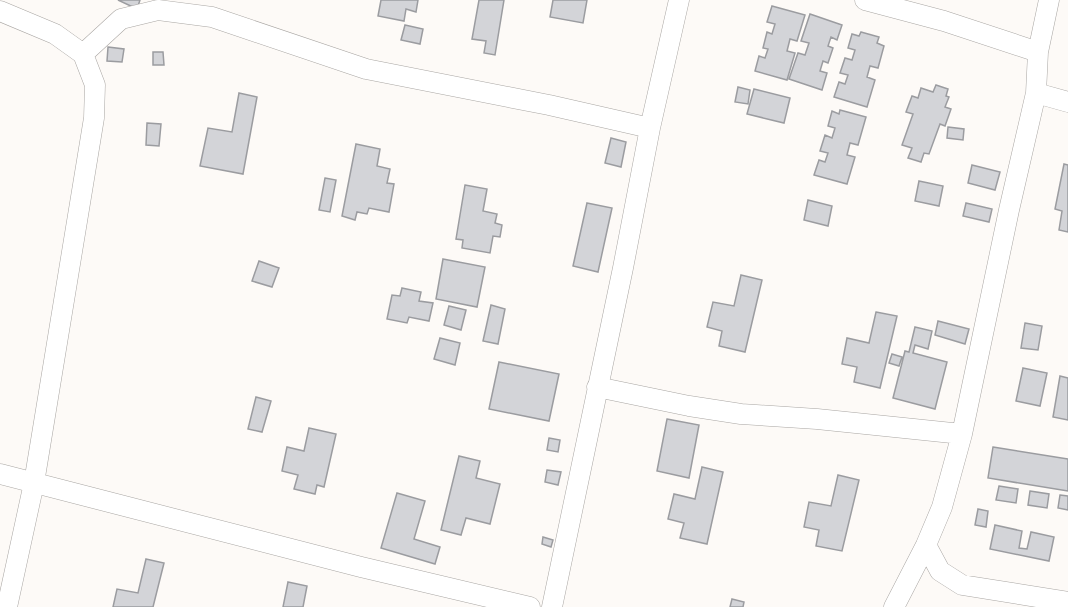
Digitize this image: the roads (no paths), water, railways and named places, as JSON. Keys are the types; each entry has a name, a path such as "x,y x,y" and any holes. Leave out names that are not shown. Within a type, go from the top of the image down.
{"street":[{"path":"552,607 650,128 679,0"},
{"path":"865,0 944,21 1038,52"},
{"path":"894,607 926,545 942,507 962,434 1036,93 1038,52 1049,0"},
{"path":"84,54 121,19 158,10 190,14 212,17 366,69 549,105 650,128"},
{"path":"0,11 55,34 84,54 95,85 94,118 34,483 6,607"},
{"path":"1036,93 1068,102"},
{"path":"597,387 741,414 817,418 962,434"},
{"path":"0,474 361,567 530,607"},
{"path":"926,545 940,571 962,585 1068,602"}]}
